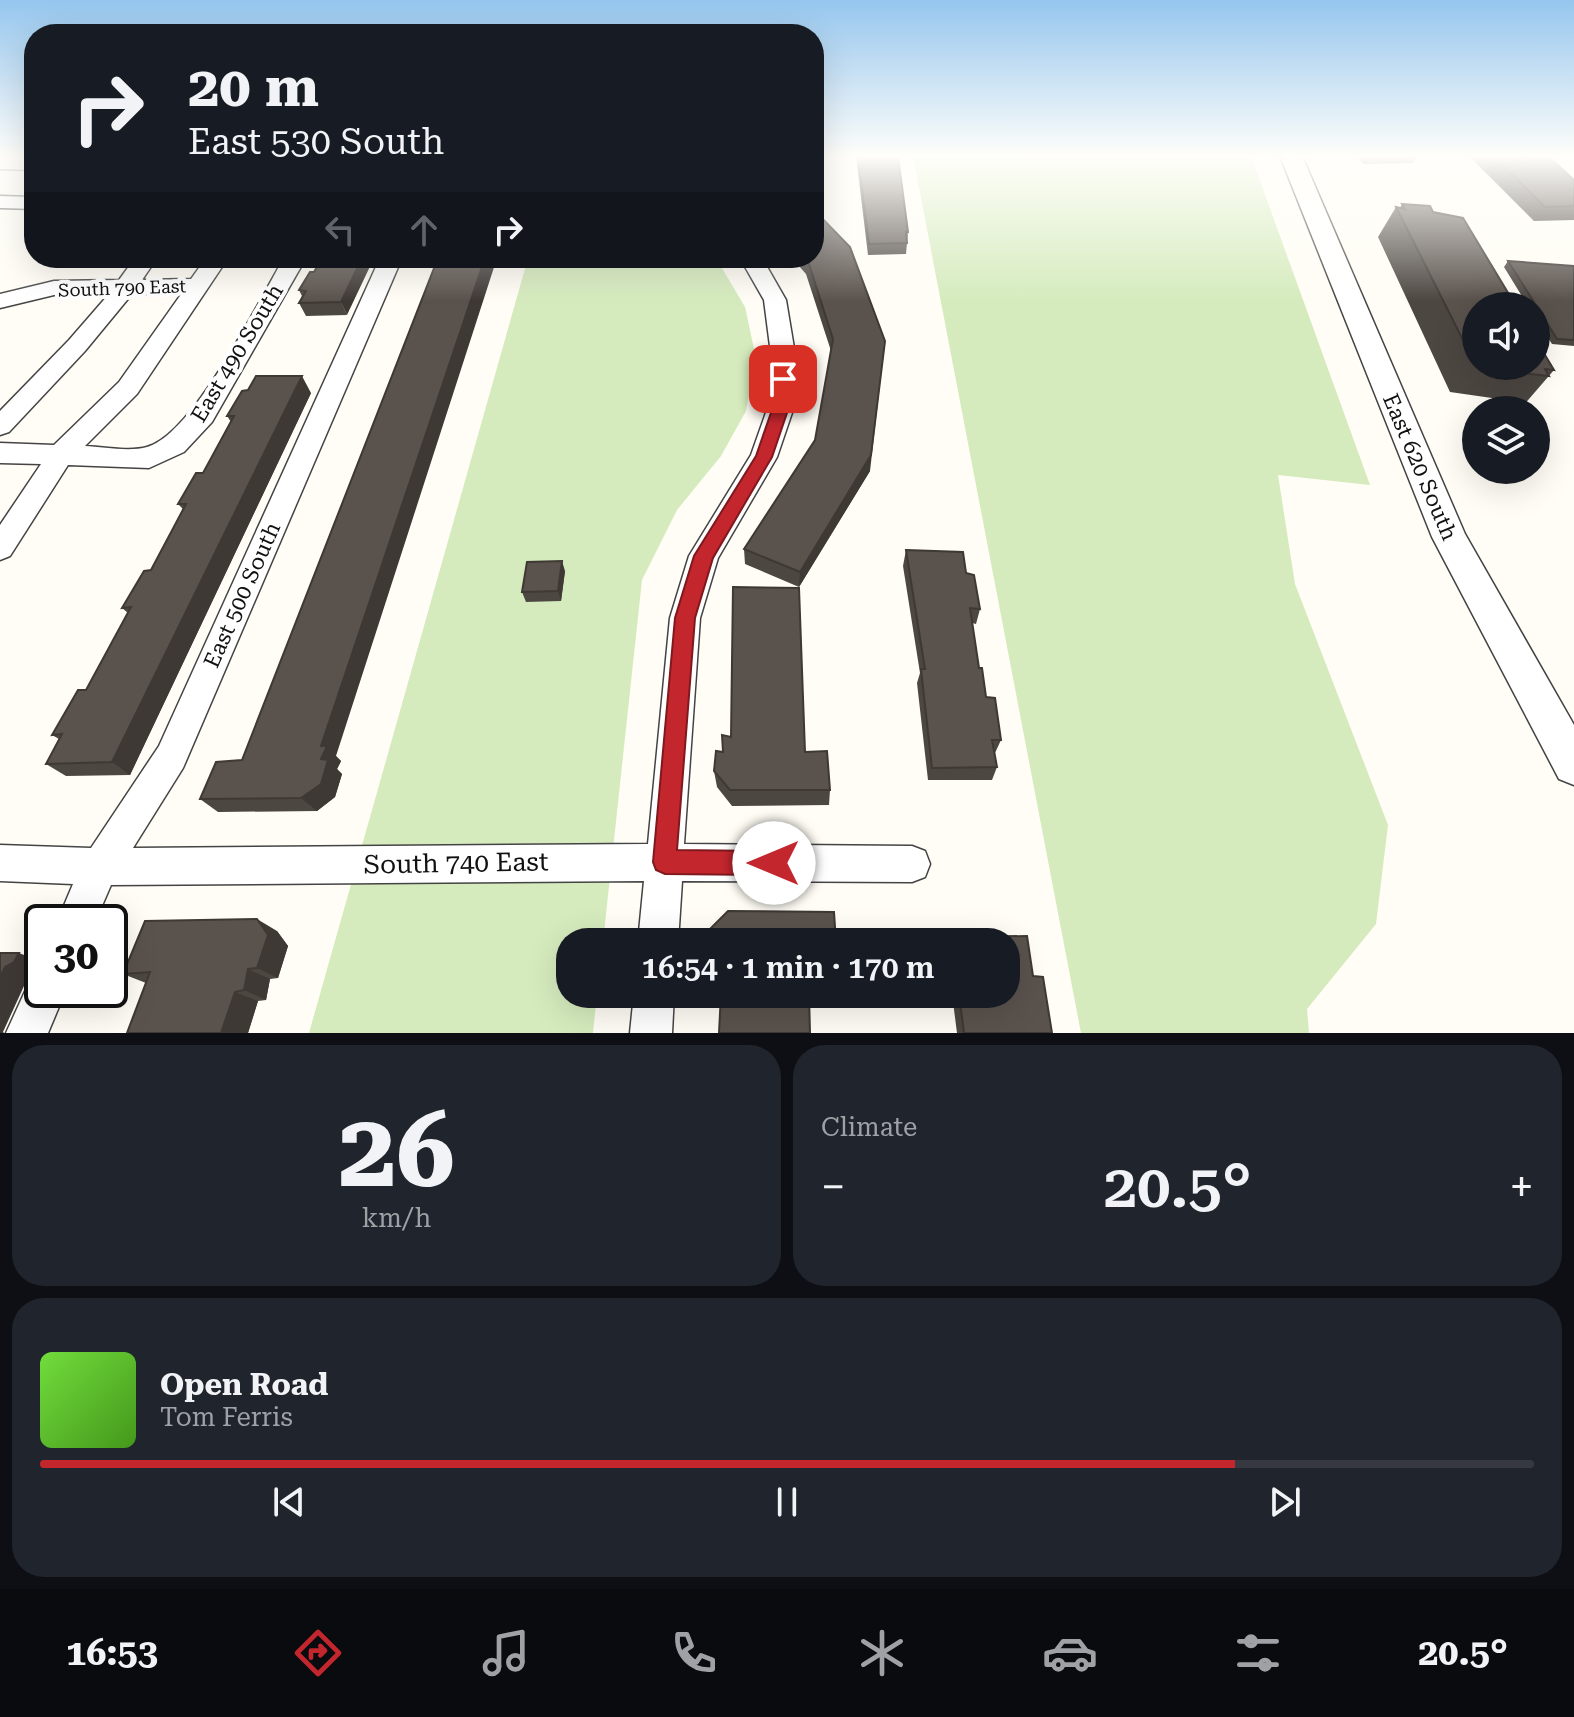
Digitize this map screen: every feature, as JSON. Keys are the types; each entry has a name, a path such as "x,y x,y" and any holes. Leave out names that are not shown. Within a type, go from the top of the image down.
{"street":[{"name":"East 620 South","path":"1312,204 1449,537 1574,765"},
{"path":"0,426 63,362 139,268"},
{"path":"0,548 62,453 128,388 210,268"},
{"name":"East 490 South","path":"62,453 149,458 175,445 203,416 289,268"},
{"name":"East 500 South","path":"84,904 100,867 171,757 387,268"},
{"path":"659,928 685,618 704,556 764,457 782,404 783,354 775,300 757,268"},
{"name":"South 790 East","path":"0,301 54,288 198,286"},
{"path":"0,453 62,453"},
{"name":"South 740 East","path":"0,863 100,867 665,862 912,864"},
{"path":"27,1033 38,1008"},
{"path":"651,1033 653,1008"}],"green space":[{"path":"922,204 1268,204 1370,485 1278,475 1295,584 1388,825 1376,924 1307,1009 1309,1033 1081,1033"},
{"path":"525,268 722,268 745,307 756,358 746,411 721,456 677,510 642,580 605,928 556,928 556,1008 596,1008 593,1033 309,1033"}],"building":[{"path":"864,204 904,204 907,243 869,244"},
{"path":"1402,204 1430,206 1433,212 1463,218 1508,292 1462,292 1462,338 1396,207 1405,209"},
{"path":"1542,204 1574,204 1574,206 1545,207"},
{"path":"824,220 850,247 885,341 871,455 800,572 744,549 815,440 833,339 810,268 824,268"},
{"path":"1508,261 1574,266 1574,340 1557,339 1550,328 1550,292 1527,292"},
{"path":"316,268 357,268 341,302 299,303 306,291 299,290 310,272"},
{"path":"434,268 482,268 321,746 327,746 321,759 328,760 321,784 301,798 200,799 216,762 242,760"},
{"path":"256,376 302,376 112,762 46,764 62,734 52,735 78,690 86,690 131,607 122,608 144,571 151,570 186,504 178,504 196,473 203,473 234,416 227,416 242,391 248,390"},
{"path":"906,550 963,552 966,573 974,575 980,609 970,608 986,697 995,698 1001,740 992,740 997,767 932,768 921,669 925,669"},
{"path":"562,561 558,591 522,592 527,562"},
{"path":"733,587 799,588 805,752 827,751 830,790 730,790 714,771 716,751 723,752 722,735 731,737"},
{"path":"728,911 834,912 835,928 711,928"},
{"path":"257,919 268,935 257,968 248,969 244,990 235,992 221,1033 127,1033 150,972 128,974 128,962 145,921"},
{"path":"1020,936 1027,936 1033,976 1043,977 1052,1033 964,1033 961,1008 1020,1008"},
{"path":"0,953 19,953 0,977"},
{"path":"720,1008 809,1008 810,1033 719,1033"}],"route":[{"path":"774,863 665,862 685,618 704,556 764,457 782,404 783,379"}]}
